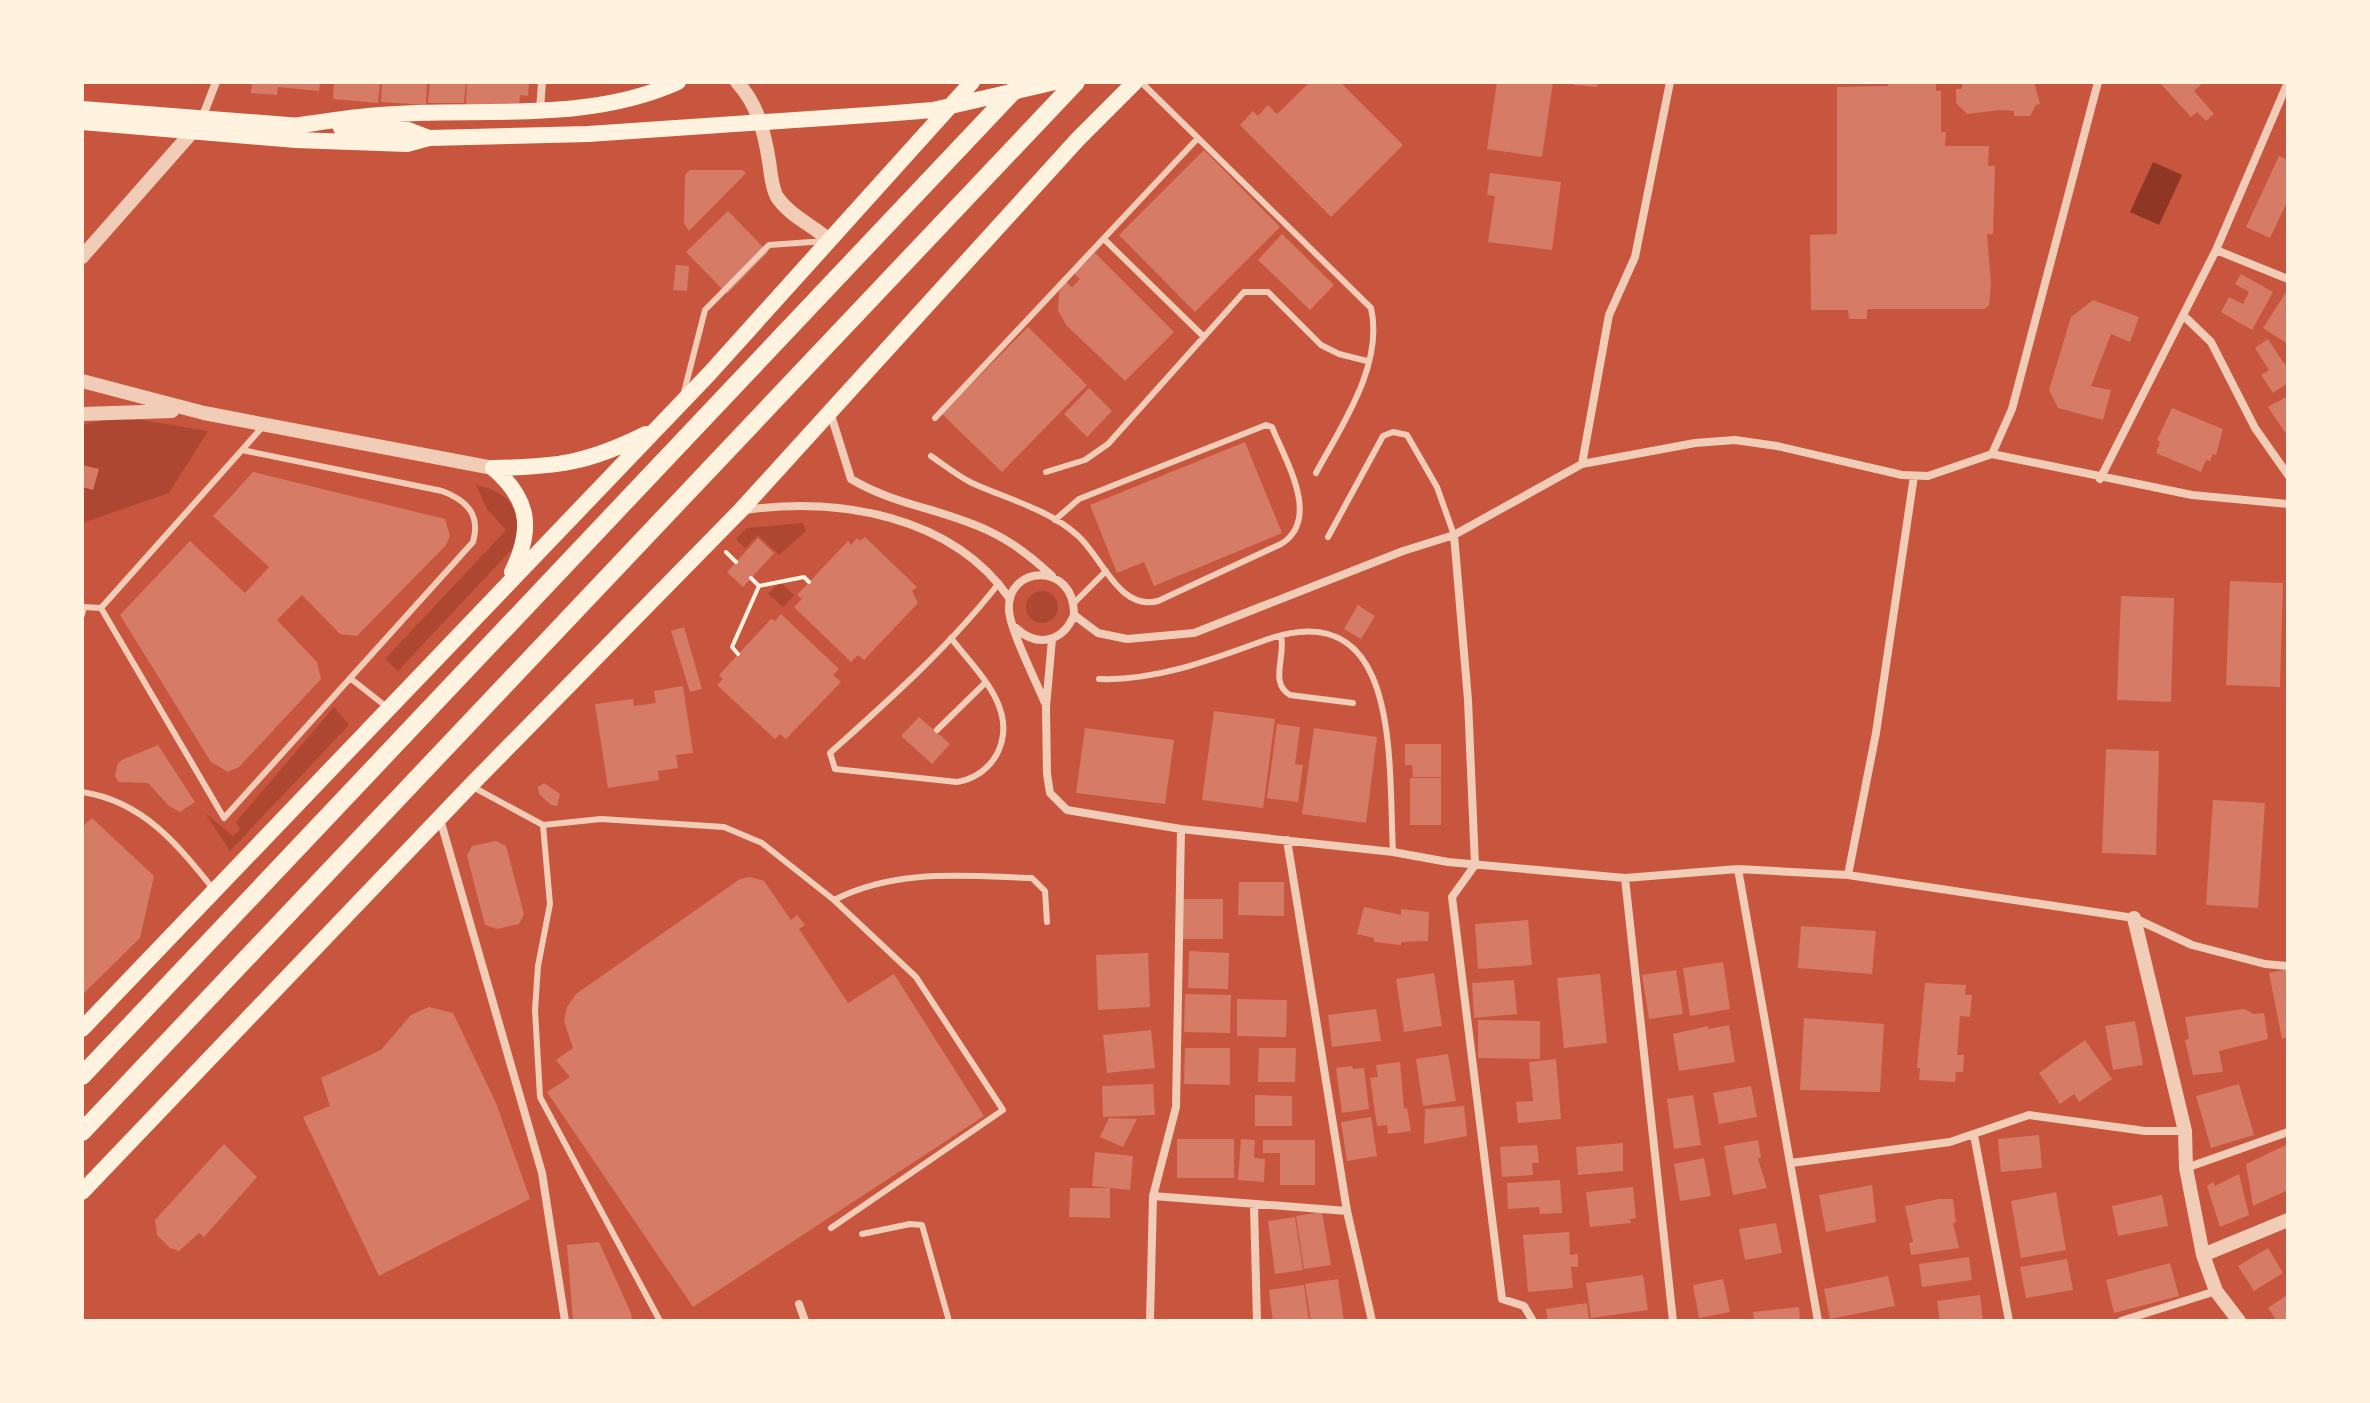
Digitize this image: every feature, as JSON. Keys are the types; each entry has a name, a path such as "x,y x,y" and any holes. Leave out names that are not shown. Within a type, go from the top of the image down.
{"highway":[{"path":"82,1076 1022,82"},
{"path":"82,1132 1076,82"}],"main road":[{"path":"294,126 380,115 540,110 623,101 678,82"},
{"path":"82,1029 658,428 972,82"},
{"path":"82,109 198,125 407,144 429,138 588,134 933,110 1055,82"},
{"path":"82,1192 470,786 740,511 831,415 1078,139 1138,82"},
{"path":"82,122 408,130 429,138"},
{"path":"493,468 532,468 600,457 658,428"},
{"path":"493,468 514,486 524,506 521,554 502,590"}],"street":[{"path":"82,257 198,125 216,82"},
{"path":"540,110 542,82"},
{"path":"737,82 755,106 762,124 773,188 778,198 787,209 829,240"},
{"path":"1582,464 1609,315 1635,257 1670,82"},
{"path":"1992,454 2012,409 2098,82"},
{"path":"2100,479 2216,250 2288,82"},
{"path":"2216,250 2288,279"},
{"path":"2183,315 2211,342 2255,428 2288,475"},
{"path":"82,381 204,413 493,468"},
{"path":"82,414 136,410 204,413"},
{"path":"831,415 851,479 881,497 990,531 1021,549 1064,583 1074,603 1070,625 1052,639 1032,639 1016,628"},
{"path":"1074,615 1098,633 1127,639 1194,633 1403,551 1454,535 1582,464 1695,443 1735,440 1914,476 1928,476 1958,468 1992,454 2100,479 2192,495 2288,504"},
{"path":"1848,875 1876,733 1914,476"},
{"path":"740,511 817,505 866,511 922,530 962,550 999,583 1010,599"},
{"path":"1454,535 1468,700 1475,865 1452,897 1502,1299 1524,1306 1533,1321"},
{"path":"1046,707 1009,609 1010,599 1022,582 1031,577 1052,576"},
{"path":"1052,639 1046,707 1047,774 1050,793 1067,810 1181,829 1393,852 1475,865 1625,878 1738,869 1848,875 2134,918 2204,948 2265,964 2288,966"},
{"path":"440,818 542,1173 565,1321"},
{"path":"1150,1321 1153,1196 1176,1107 1181,829"},
{"path":"1287,840 1347,1211 1372,1321"},
{"path":"1738,869 1818,1321"},
{"path":"1625,878 1673,1321"},
{"path":"2134,918 2185,1131 2186,1168 2203,1255 2216,1291 2239,1321"},
{"path":"1791,1163 1950,1142 2029,1115 2145,1131 2185,1131"},
{"path":"2186,1168 2288,1132"},
{"path":"1974,1135 2009,1321"},
{"path":"1153,1196 1347,1211"},
{"path":"1254,1206 1257,1321"},
{"path":"2203,1255 2288,1220"},
{"path":"2121,1321 2216,1291"},
{"path":"799,1304 805,1321"}],"lane":[{"path":"1138,82 1371,308 1375,326 1354,402 1316,473"},
{"path":"935,418 1198,138"},
{"path":"1104,239 1203,336"},
{"path":"682,402 705,310 769,245 829,240"},
{"path":"1046,472 1073,466 1108,444 1244,292 1260,289 1274,297 1321,345 1339,354 1367,361"},
{"path":"101,608 264,425"},
{"path":"931,456 969,481 1055,520 1079,536 1132,598 1152,603 1288,540 1299,526 1298,496 1272,427 1266,425 1079,499 1055,520"},
{"path":"1328,537 1383,436 1398,431 1407,435 1437,487 1454,535"},
{"path":"101,608 224,818 473,542 477,529 473,513 463,499 442,491 242,450"},
{"path":"1074,603 1106,571"},
{"path":"951,638 986,682 1002,712 1003,733 991,762 973,777 957,782 839,771 832,766 830,753 951,638 999,583"},
{"path":"82,615 84,607 101,608"},
{"path":"1099,679 1120,680 1177,670 1281,636 1326,630 1347,639 1364,656 1386,726 1393,852"},
{"path":"1281,636 1283,649 1278,680 1282,690 1290,695 1353,703"},
{"path":"350,678 389,708"},
{"path":"937,730 986,682"},
{"path":"470,786 543,825 601,819 724,827 762,843 834,900 916,977 1003,1110 831,1228"},
{"path":"82,792 132,807 173,839 214,890"},
{"path":"543,825 550,904 538,966 535,1010 540,1097 660,1321"},
{"path":"834,900 857,888 910,878 980,875 1032,878 1045,891 1047,922"},
{"path":"862,1234 910,1224 922,1225 949,1321"}],"path":[{"path":"759,586 804,577 809,582"},
{"path":"751,578 759,586"},
{"path":"738,654 732,647 759,586"}],"shaded area":[{"path":"2153,162 2182,175 2159,225 2130,212"},
{"path":"108,419 141,420 208,431 169,493 82,523 82,425"},
{"path":"476,485 498,493 512,505 517,523 515,546 398,671 385,659 506,530 487,509"},
{"path":"803,523 806,531 779,555 758,535 745,548 736,539 747,528"},
{"path":"780,582 794,595 783,607 768,594"},
{"path":"1042,591 1053,596 1058,607 1053,618 1042,623 1031,618 1026,607 1031,596"},
{"path":"334,707 349,725 230,851 205,813 233,836 240,829 236,822"}],"building":[{"path":"252,82 320,82 319,91 278,87 277,95 251,93"},
{"path":"334,82 380,82 378,103 333,99"},
{"path":"382,82 427,82 426,105 381,102"},
{"path":"430,82 466,82 464,103 428,103"},
{"path":"467,82 529,82 528,96 520,95 519,107 466,104"},
{"path":"1310,82 1340,82 1403,145 1331,217 1240,125 1253,111 1258,116 1268,105 1277,114"},
{"path":"1497,82 1553,82 1542,157 1487,149"},
{"path":"1574,82 1598,82 1597,87 1574,85"},
{"path":"1888,82 1936,83 1936,91 1941,91 1941,132 1946,132 1945,146 1989,146 1988,166 1995,166 1993,234 1987,234 1991,284 1989,306 1984,309 1867,309 1867,319 1849,319 1848,310 1811,310 1810,235 1837,234 1837,87 1888,86"},
{"path":"1962,82 2034,82 2040,104 2036,105 2030,116 2014,116 2014,111 2000,110 1967,114 1956,103 1956,89 1962,89"},
{"path":"2159,82 2204,82 2194,91 2214,114 2206,121 2197,112 2191,117"},
{"path":"1204,150 1280,227 1195,312 1119,235"},
{"path":"2279,156 2288,160 2288,200 2270,238 2246,227"},
{"path":"690,170 742,170 746,173 689,231 684,223 685,175"},
{"path":"1490,173 1561,182 1552,250 1488,242 1495,196 1487,195"},
{"path":"728,211 768,252 727,294 686,252"},
{"path":"1282,234 1334,285 1310,310 1258,260"},
{"path":"1095,253 1174,332 1125,381 1066,325 1058,310 1059,292 1066,282 1072,287 1080,279 1074,274"},
{"path":"676,265 689,266 687,291 673,290"},
{"path":"2241,274 2273,292 2252,330 2221,312 2229,297 2243,304 2249,292 2235,284"},
{"path":"2288,289 2288,344 2263,328"},
{"path":"2093,300 2139,317 2130,342 2111,334 2091,386 2111,390 2103,420 2058,408 2049,390 2071,317"},
{"path":"1028,327 1087,385 1002,472 942,414"},
{"path":"2268,339 2285,365 2288,363 2288,383 2273,393 2261,375 2269,370 2255,348"},
{"path":"1089,388 1112,411 1087,437 1064,414"},
{"path":"2288,396 2288,437 2268,407"},
{"path":"2172,408 2223,429 2216,455 2213,454 2210,461 2206,460 2201,472 2156,453 2160,442 2157,440"},
{"path":"1245,442 1282,533 1154,586 1144,562 1117,573 1090,505"},
{"path":"82,465 99,469 93,490 82,487"},
{"path":"253,472 445,519 450,536 446,545 357,636 340,634 302,595 277,620 317,662 321,679 239,767 228,772 211,762 120,615 190,541 245,593 269,567 213,516"},
{"path":"865,537 917,587 912,591 918,603 864,660 858,655 851,662 794,607 802,599 797,595 848,541 851,545 857,538 860,541"},
{"path":"758,538 774,553 743,587 727,572"},
{"path":"2230,581 2283,583 2280,687 2226,685"},
{"path":"2121,596 2174,598 2171,702 2117,700"},
{"path":"1358,605 1375,616 1361,639 1344,629"},
{"path":"781,614 839,669 833,675 841,682 786,739 780,734 775,739 717,685 723,679 719,675 771,619 775,621"},
{"path":"684,627 702,689 690,692 671,631"},
{"path":"683,686 693,753 676,755 678,768 658,771 659,780 608,788 595,704 633,699 634,706 656,703 654,691"},
{"path":"1214,711 1275,719 1263,808 1202,800"},
{"path":"919,717 950,744 932,764 901,736"},
{"path":"1277,724 1300,727 1295,764 1303,765 1298,802 1267,798"},
{"path":"1085,728 1174,740 1165,804 1076,793"},
{"path":"1314,728 1377,737 1366,823 1302,814"},
{"path":"1405,744 1441,744 1441,777 1413,777 1412,765 1405,765"},
{"path":"158,745 195,802 180,812 169,806 148,783 118,782 115,776 118,763"},
{"path":"2106,749 2159,751 2156,855 2102,853"},
{"path":"1410,778 1441,778 1441,825 1410,825"},
{"path":"544,783 560,794 557,806 551,805 539,794 538,787"},
{"path":"2213,800 2265,803 2258,908 2206,905"},
{"path":"92,818 154,876 140,938 82,995 82,827"},
{"path":"496,841 506,846 524,914 519,924 497,929 485,925 467,856 472,846"},
{"path":"750,877 764,881 791,920 797,915 805,925 799,929 848,1003 894,974 984,1116 693,1307 547,1092 570,1077 556,1060 573,1048 564,1021 567,1007 576,994 740,879"},
{"path":"1239,882 1284,882 1284,916 1238,915"},
{"path":"1181,899 1223,899 1223,939 1181,939"},
{"path":"1364,907 1401,915 1401,909 1429,912 1428,941 1401,942 1401,945 1374,942 1374,938 1357,934"},
{"path":"1528,920 1532,965 1478,969 1475,924"},
{"path":"1801,926 1876,931 1872,974 1798,968"},
{"path":"1189,951 1229,953 1228,989 1188,988"},
{"path":"1148,953 1150,1007 1098,1010 1096,955"},
{"path":"1723,962 1730,1009 1690,1016 1683,968"},
{"path":"2288,969 2288,1037 2282,1039 2269,973"},
{"path":"1676,970 1683,1014 1649,1019 1642,975"},
{"path":"1434,973 1442,1026 1404,1032 1396,979"},
{"path":"1600,974 1607,1043 1564,1048 1557,978"},
{"path":"1514,980 1517,1014 1474,1018 1472,983"},
{"path":"1925,983 1966,985 1965,995 1972,995 1970,1017 1960,1016 1957,1055 1964,1055 1963,1072 1956,1072 1955,1082 1919,1080 1920,1068 1917,1068"},
{"path":"1185,994 1231,995 1230,1033 1184,1032"},
{"path":"1237,999 1287,1000 1286,1037 1237,1036"},
{"path":"429,1007 453,1013 496,1103 530,1199 379,1276 303,1117 330,1106 321,1078 381,1050 411,1015"},
{"path":"1376,1009 1381,1041 1332,1047 1328,1015"},
{"path":"2244,1009 2254,1014 2264,1013 2268,1039 2219,1051 2223,1072 2193,1075 2185,1040 2189,1039 2185,1017"},
{"path":"1804,1018 1884,1024 1880,1092 1800,1090"},
{"path":"1478,1020 1540,1021 1540,1059 1478,1058"},
{"path":"2135,1021 2143,1065 2113,1070 2105,1026"},
{"path":"1729,1025 1735,1062 1679,1071 1673,1034"},
{"path":"1151,1030 1155,1068 1107,1073 1103,1035"},
{"path":"2085,1040 2112,1079 2079,1102 2074,1094 2060,1104 2039,1073"},
{"path":"1185,1048 1230,1048 1230,1085 1184,1084"},
{"path":"1259,1048 1296,1048 1295,1082 1258,1082"},
{"path":"1448,1054 1456,1101 1423,1106 1416,1059"},
{"path":"1556,1059 1561,1119 1518,1123 1516,1102 1533,1101 1529,1062"},
{"path":"1400,1062 1404,1109 1407,1108 1411,1131 1388,1134 1387,1125 1377,1126 1370,1078 1378,1077 1376,1065"},
{"path":"1352,1066 1353,1069 1364,1068 1369,1109 1342,1113 1336,1068"},
{"path":"1153,1084 1155,1115 1103,1117 1102,1086"},
{"path":"2239,1084 2254,1135 2211,1148 2196,1096"},
{"path":"1751,1086 1757,1117 1719,1124 1713,1093"},
{"path":"1255,1095 1292,1096 1292,1126 1255,1126"},
{"path":"1693,1095 1701,1145 1674,1149 1667,1099"},
{"path":"1464,1106 1467,1136 1424,1144 1425,1109"},
{"path":"1371,1117 1377,1156 1347,1161 1341,1122"},
{"path":"1109,1118 1137,1119 1123,1147 1100,1137"},
{"path":"2039,1135 2042,1168 2001,1172 1998,1139"},
{"path":"1177,1139 1234,1139 1234,1178 1177,1178"},
{"path":"1241,1139 1255,1140 1254,1158 1265,1159 1264,1182 1238,1180"},
{"path":"1263,1140 1315,1140 1315,1185 1280,1185 1280,1153 1263,1153"},
{"path":"1758,1140 1761,1157 1758,1159 1767,1188 1733,1195 1724,1146"},
{"path":"1623,1143 1623,1171 1578,1175 1576,1147"},
{"path":"224,1144 257,1177 204,1237 199,1233 179,1251 170,1248 157,1235 155,1220"},
{"path":"2288,1144 2288,1190 2253,1206 2246,1164"},
{"path":"1537,1145 1539,1163 1532,1163 1533,1175 1502,1177 1500,1147"},
{"path":"1095,1152 1133,1156 1130,1190 1092,1186"},
{"path":"1704,1158 1711,1196 1680,1201 1674,1164"},
{"path":"2239,1174 2249,1215 2220,1227 2207,1186 2213,1182 2215,1186"},
{"path":"1560,1180 1562,1213 1540,1214 1539,1207 1508,1209 1507,1183"},
{"path":"1872,1185 1876,1222 1826,1232 1819,1195"},
{"path":"1633,1187 1636,1218 1630,1219 1631,1223 1590,1227 1586,1192"},
{"path":"1070,1188 1110,1188 1110,1218 1069,1217"},
{"path":"2056,1192 2066,1250 2021,1258 2011,1201"},
{"path":"2162,1195 2168,1226 2118,1236 2112,1206"},
{"path":"1953,1199 1956,1222 1953,1223 1959,1248 1911,1255 1909,1243 1913,1242 1905,1206"},
{"path":"1322,1212 1331,1265 1304,1269 1296,1216"},
{"path":"1295,1217 1303,1270 1275,1274 1268,1221"},
{"path":"1776,1223 1782,1253 1745,1260 1739,1229"},
{"path":"1569,1232 1570,1255 1578,1254 1578,1267 1571,1267 1573,1288 1528,1292 1523,1235"},
{"path":"599,1242 632,1321 573,1321 567,1245"},
{"path":"2268,1248 2283,1273 2254,1291 2238,1266"},
{"path":"1969,1257 1972,1280 1922,1287 1919,1264"},
{"path":"2067,1259 2073,1290 2026,1298 2020,1267"},
{"path":"2170,1263 2179,1296 2114,1313 2106,1280"},
{"path":"1643,1275 1648,1310 1591,1318 1586,1283"},
{"path":"1888,1276 1895,1306 1830,1319 1824,1289"},
{"path":"1338,1279 1344,1321 1311,1321 1305,1284"},
{"path":"1723,1279 1730,1312 1699,1318 1693,1285"},
{"path":"1304,1285 1309,1321 1273,1321 1269,1290"},
{"path":"2288,1294 2288,1321 2277,1321 2268,1308"},
{"path":"1980,1295 1983,1321 1940,1321 1937,1301"},
{"path":"1587,1303 1589,1321 1548,1321 1546,1309"},
{"path":"1799,1307 1800,1321 1754,1321 1753,1312"}]}
